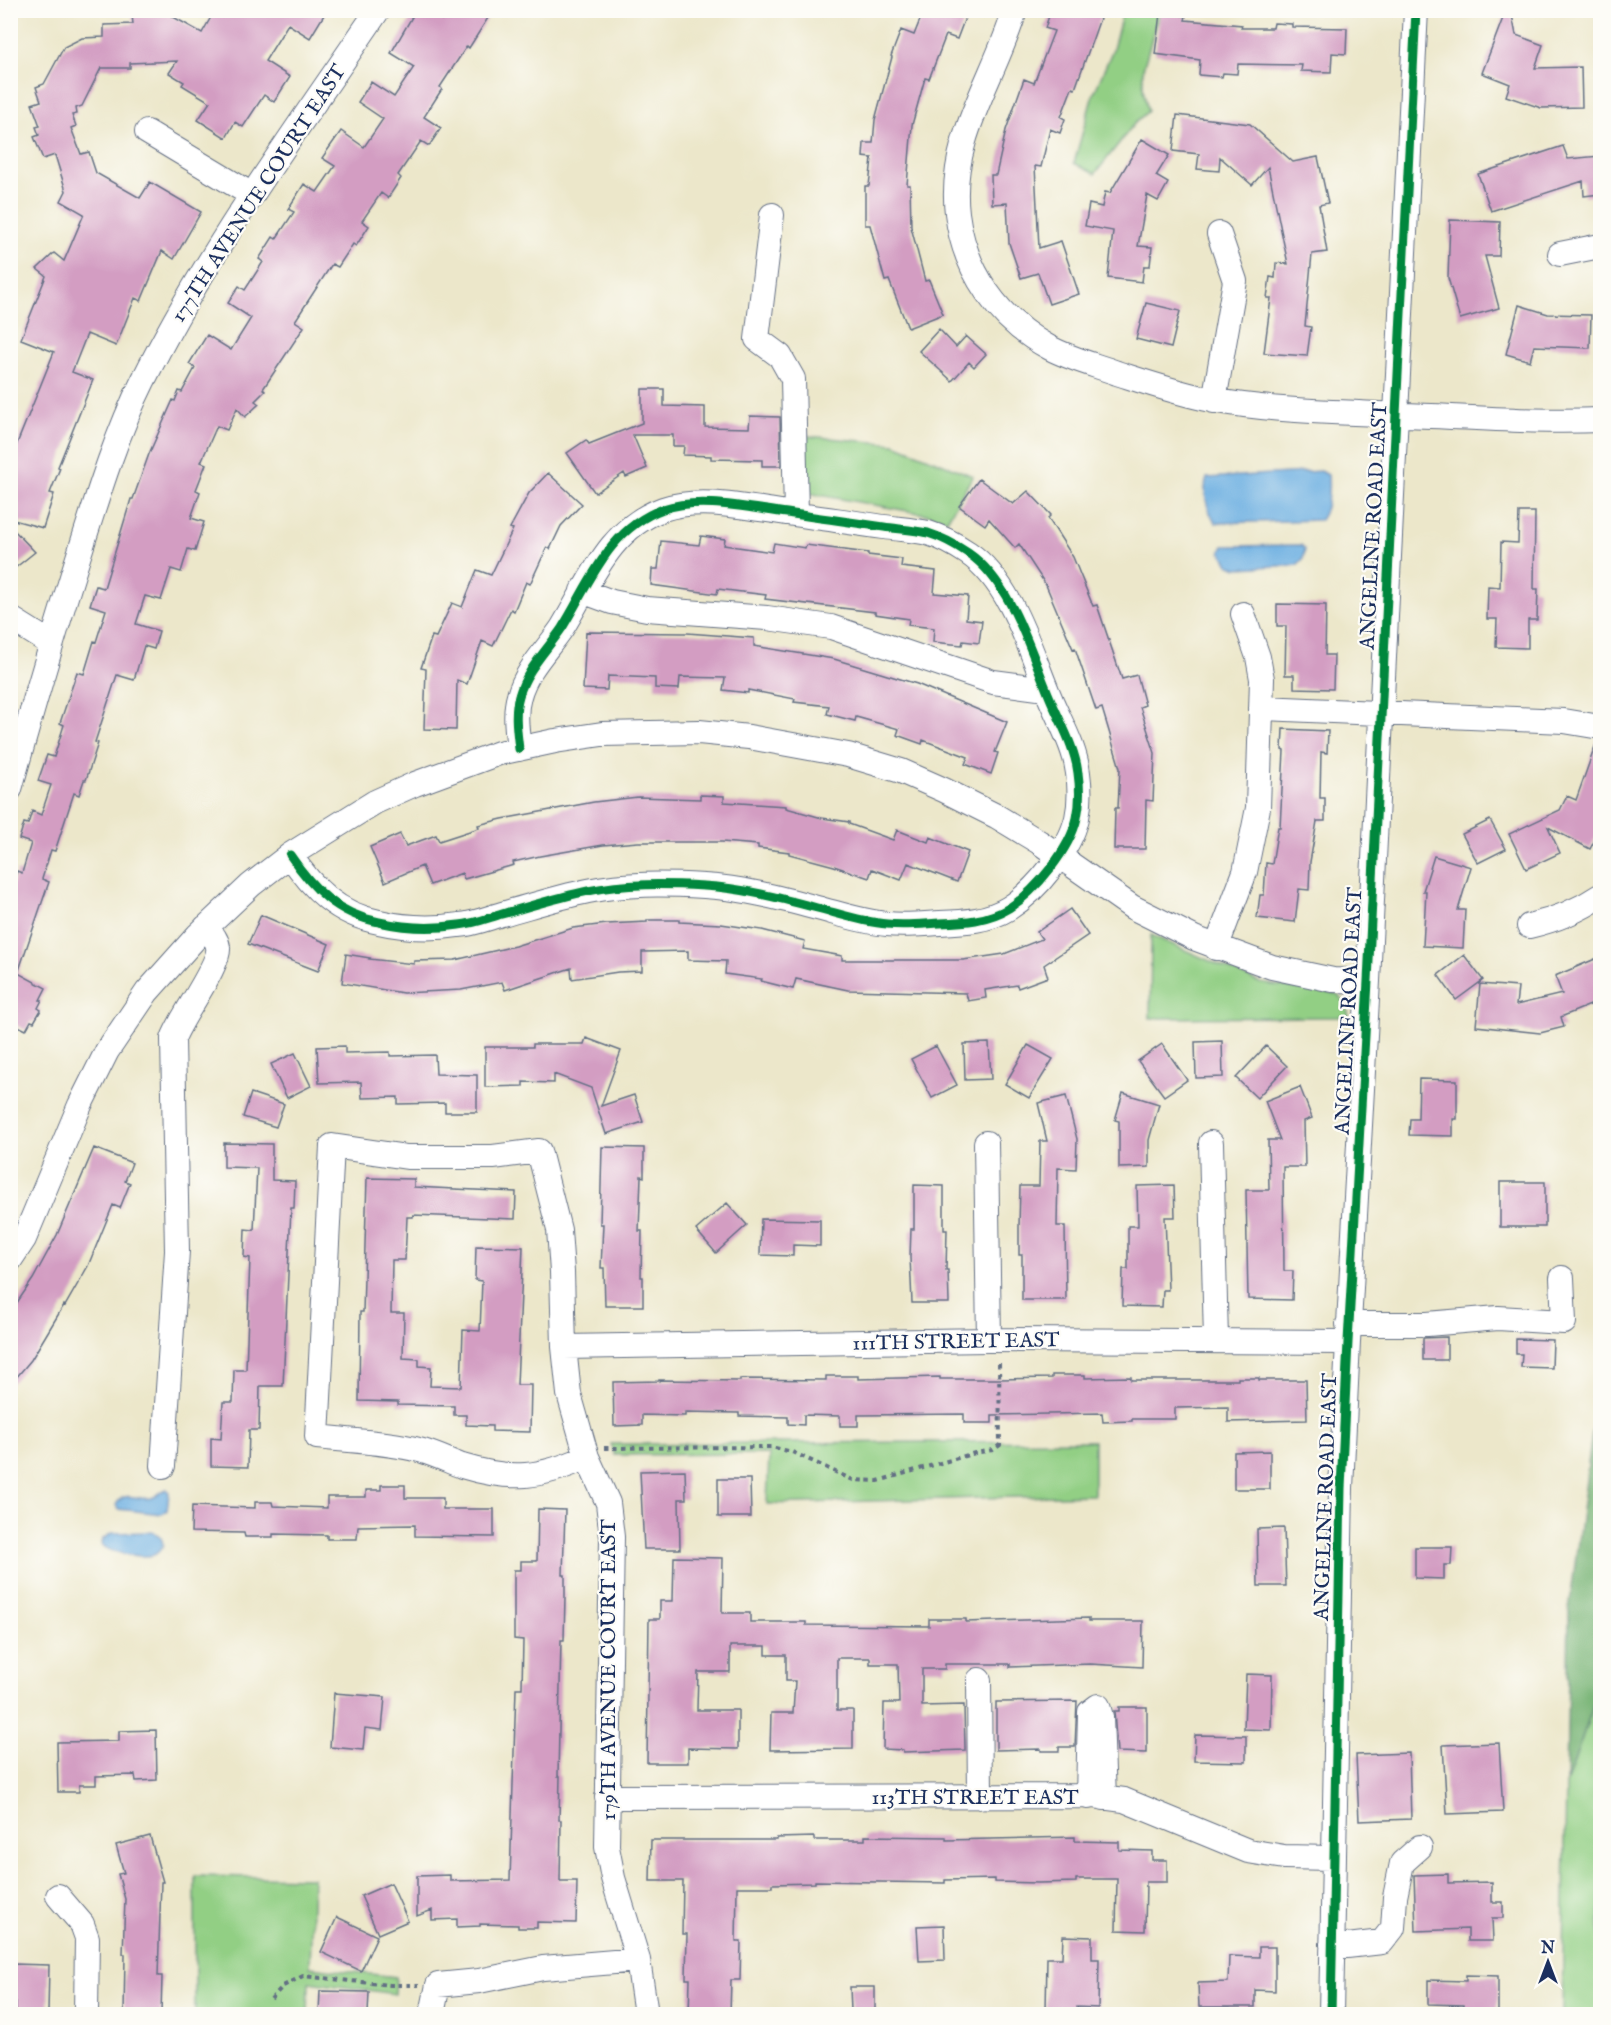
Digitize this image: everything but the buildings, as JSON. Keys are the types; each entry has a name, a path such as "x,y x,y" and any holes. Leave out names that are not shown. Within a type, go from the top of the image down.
{"street":[{"name":"177TH AVENUE COURT EAST","path":"10,789 50,643 103,479 142,383 174,322 252,195 378,10"},
{"path":"1015,10 974,110 961,152 956,182 957,212 961,236 971,265 993,301 1011,321 1028,335 1051,349 1158,387 1214,400 1259,407 1566,422 1600,420"},
{"name":"ANGELINE ROAD EAST","path":"1331,2014 1341,1488 1416,10"},
{"path":"147,132 252,195"},
{"path":"772,215 757,339 780,356 793,379 796,514"},
{"path":"1214,400 1235,281 1219,234"},
{"path":"1560,254 1600,246"},
{"path":"290,855 308,882 333,903 351,914 378,922 435,928 464,925 592,890 624,886 704,886 741,890 864,921 889,925 972,921 993,916 1010,908 1046,876 1064,848 1077,820 1078,771 1070,744 1021,626 1004,592 973,556 928,534 796,514 693,502 663,509 640,522 618,540 603,556 558,634 536,662 524,683 518,699 516,716 519,749"},
{"path":"582,591 612,602 647,609 767,618 831,627 993,682 1046,689"},
{"path":"1216,948 1245,872 1258,808 1262,679 1258,657 1243,614"},
{"path":"10,618 50,643"},
{"path":"1261,708 1564,721 1600,727"},
{"path":"10,1260 24,1239 75,1115 107,1051 147,992 206,927 251,885 290,855 375,802 415,784 499,753 555,741 602,734 699,732 748,736 848,755 912,776 996,816 1132,907 1216,948 1282,969 1333,981 1368,981"},
{"path":"1529,926 1556,919 1587,906 1600,896"},
{"path":"163,1466 177,1251 173,1039 177,1026 217,960 218,945 206,927"},
{"path":"986,1143 994,1340"},
{"path":"1211,1143 1216,1340"},
{"name":"179TH AVENUE COURT EAST","path":"586,1453 560,1469 515,1477 464,1466 422,1451 377,1443 317,1437 332,1146 407,1156 493,1157 539,1150 559,1230 564,1347 569,1394 586,1453 608,1503 612,1537 607,1847 610,1867 638,1960 646,2014"},
{"name":"111TH STREET EAST","path":"564,1347 994,1340 1216,1340 1348,1333 1497,1318 1564,1322 1562,1278"},
{"path":"980,1680 980,1797"},
{"name":"113TH STREET EAST","path":"607,1797 1096,1797 1124,1800 1248,1851 1284,1857 1333,1858"},
{"path":"1332,1944 1347,1946 1382,1942 1393,1928 1395,1897 1402,1863 1420,1847"},
{"path":"58,1896 82,1924 87,1938 86,2014"},
{"path":"432,2014 438,1985 479,1982 543,1968 638,1960"}],"path":[{"path":"586,1453 771,1447 792,1452 853,1480 878,1481 993,1450 1000,1445 994,1340"},
{"path":"271,1999 283,1986 303,1976 390,1985 438,1985"}],"green space":[{"path":"1123,11 1160,11 1143,69 1143,89 1148,111 1134,124 1095,174 1074,163 1092,98 1113,49"},
{"path":"807,436 895,444 973,476 947,520 802,492"},
{"path":"1151,935 1260,983 1336,994 1345,1004 1349,1017 1150,1018"},
{"path":"1600,1372 1600,1686 1566,1784 1569,1610"},
{"path":"1094,1441 1094,1495 767,1504 769,1454 615,1455 611,1444"},
{"path":"1600,1686 1600,2014 1562,2014 1566,1784"},
{"path":"195,1876 313,1878 310,1967 396,1977 395,1994 309,1982 308,2014 195,2014"}],"water":[{"path":"1321,471 1328,475 1328,487 1327,504 1320,520 1216,523 1208,507 1205,495 1207,478"},
{"path":"1301,545 1305,549 1303,559 1297,565 1237,568 1228,564 1221,552 1224,546"},
{"path":"167,1489 169,1493 167,1511 162,1514 118,1509 116,1505 124,1497 149,1499"},
{"path":"151,1532 160,1536 163,1545 153,1555 126,1554 111,1550 102,1544 103,1539 112,1533"}],"cycle path":[{"path":"1331,2014 1341,1488 1416,10"},
{"path":"290,855 317,889 338,906 364,918 409,927 439,927 476,922 588,891 631,885 704,886 747,891 860,920 893,925 958,922 976,920 1001,912 1030,891 1060,856 1073,830 1079,807 1076,763 1027,639 997,582 968,553 928,533 725,504 693,503 663,509 644,518 614,544 602,559 562,628 532,669 522,687 516,722 519,749"}]}
